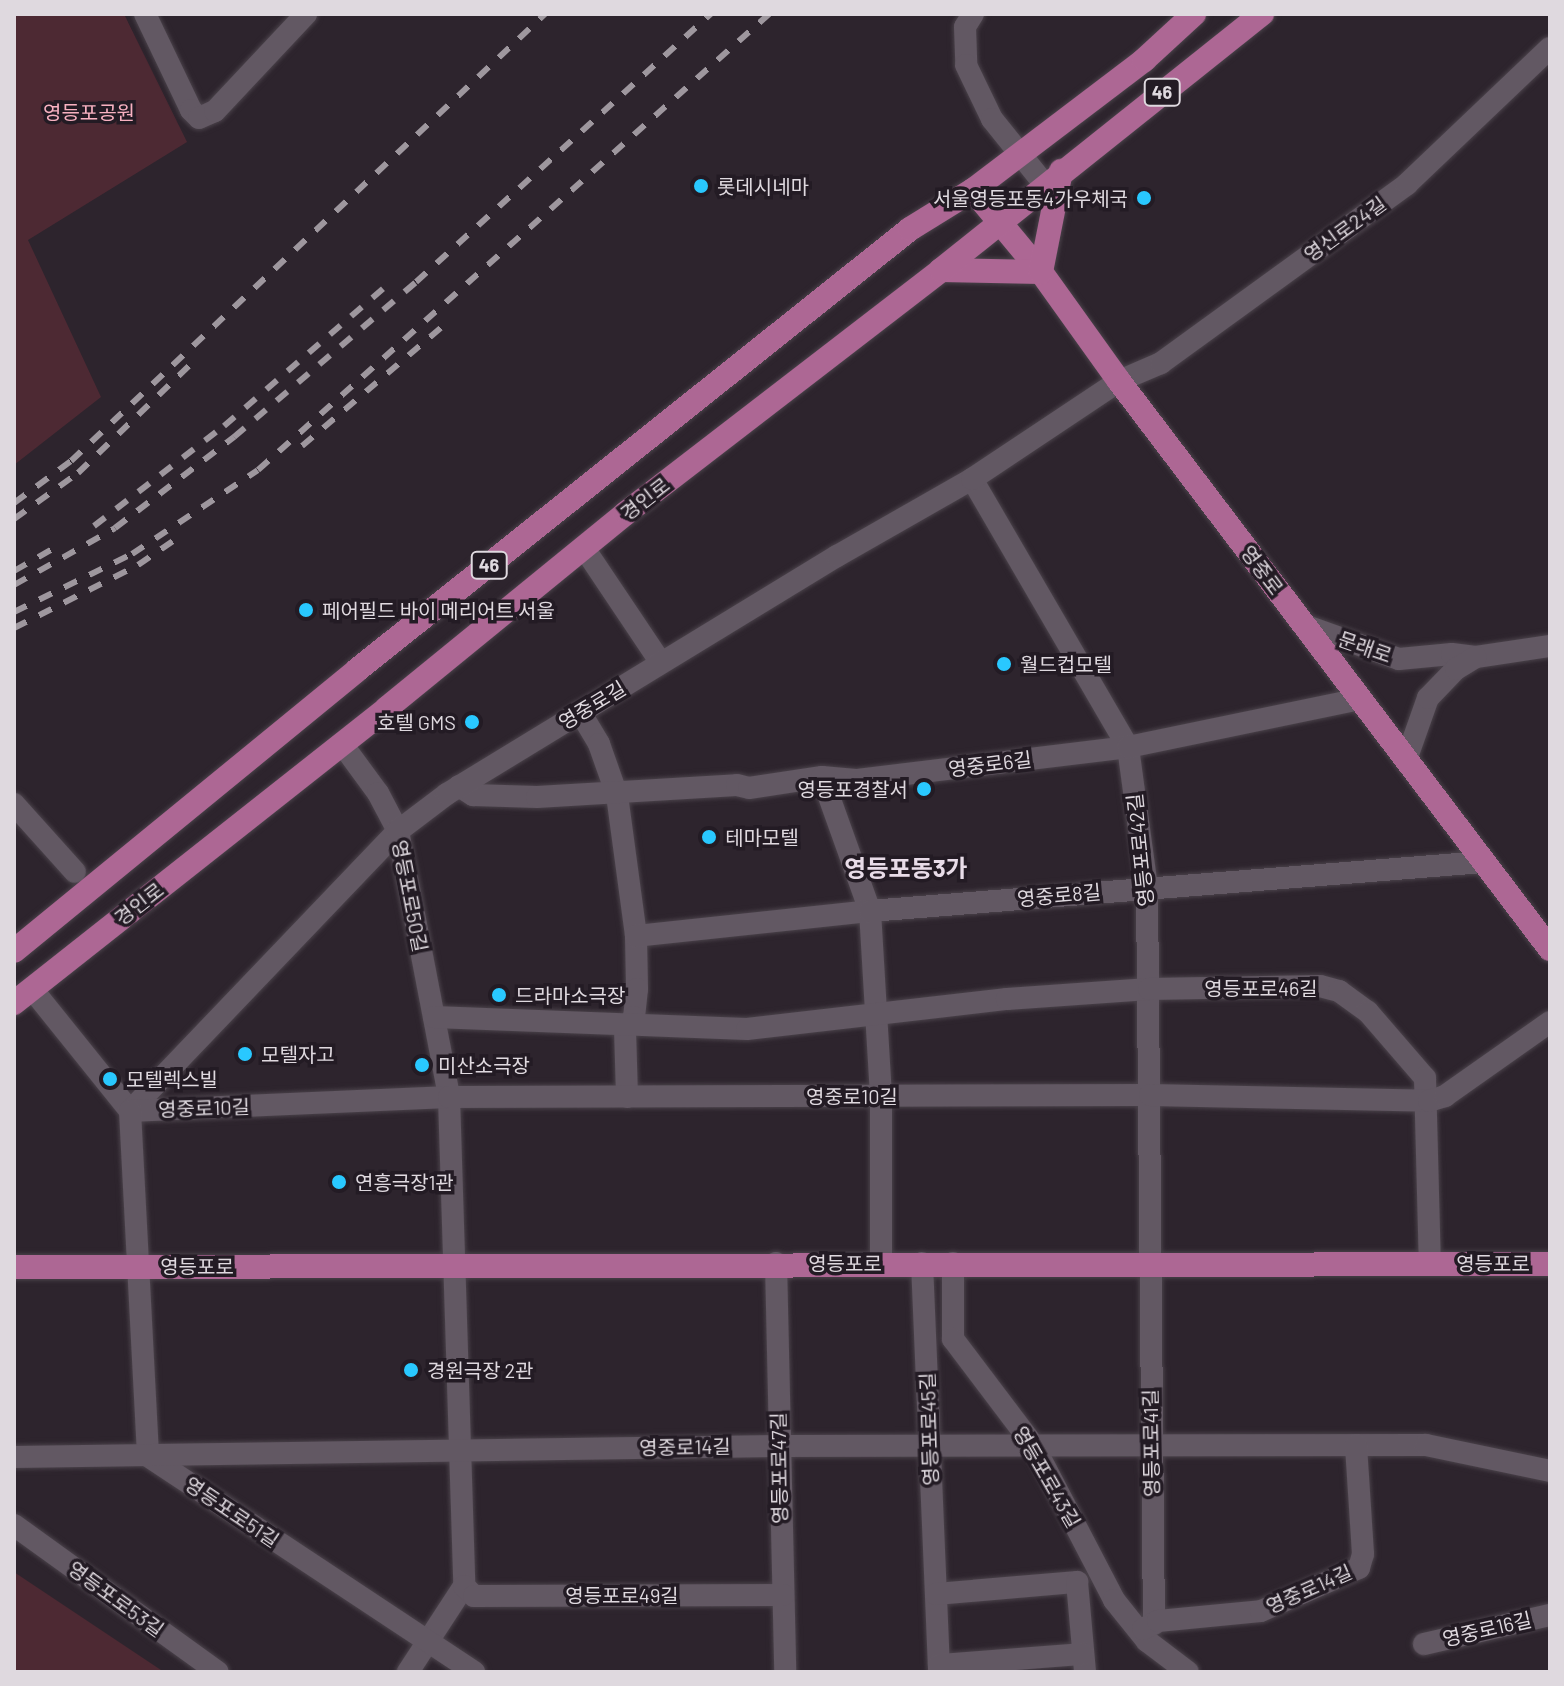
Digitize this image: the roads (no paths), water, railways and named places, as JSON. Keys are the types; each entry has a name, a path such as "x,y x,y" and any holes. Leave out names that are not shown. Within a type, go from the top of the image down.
{"main road":[{"name":"46","path":"14,951 357,670 897,239 973,190 1144,60 1194,14"},
{"name":"경인로","path":"23,996 584,548 941,270 999,220 1262,14"},
{"path":"941,270 1041,272 1053,178"},
{"name":"영중로","path":"973,190 1041,272 1119,381 1550,949"},
{"name":"영등포로","path":"14,1267 776,1263 1550,1264"}],"street":[{"path":"145,14 191,110 199,118 215,111 306,14"},
{"path":"973,14 965,27 966,65 992,119 1020,153 1053,178"},
{"name":"영신로24길","path":"1119,381 1161,363 1407,184 1550,48"},
{"name":"영중로길","path":"130,1111 398,831 459,786 972,479 1119,381"},
{"name":"영등포로42길","path":"972,479 1128,747 1147,888 1150,1263"},
{"path":"584,548 661,663"},
{"name":"문래로","path":"1304,625 1399,659 1452,654 1476,657 1550,646"},
{"name":"문래로","path":"1406,760 1428,698 1456,669 1476,657"},
{"name":"영중로6길","path":"459,786 473,795 617,795 737,785 749,788 822,777 856,780 1128,747 1360,699"},
{"path":"580,712 599,744 617,795 636,936 634,1017 625,1029 627,1097"},
{"name":"영등포로50길","path":"342,744 378,793 398,831 449,1097 456,1265"},
{"path":"822,777 870,911 881,1096 881,1263"},
{"path":"14,804 75,872"},
{"name":"영중로8길","path":"636,936 870,911 1483,862"},
{"name":"영등포로46길","path":"629,1024 747,1029 876,1017 1007,999 1149,989 1320,986 1339,991 1368,1012 1425,1078 1429,1101 1430,1263"},
{"name":"경인로","path":"23,996 130,1111"},
{"path":"434,1017 629,1024"},
{"name":"영중로10길","path":"130,1111 449,1097 1150,1095 1429,1101 1445,1096 1550,1022"},
{"name":"영등포로","path":"130,1111 140,1266"},
{"name":"영등포로47길","path":"776,1263 785,1672"},
{"name":"영등포로45길","path":"922,1263 939,1669 1084,1663 1077,1582 936,1594"},
{"name":"영등포로43길","path":"953,1263 953,1339 1034,1446 1114,1600 1146,1627 1147,1641 1188,1672"},
{"name":"영등포로41길","path":"1146,1627 1151,1446 1150,1263"},
{"path":"408,1672 464,1586 456,1265"},
{"path":"140,1266 148,1456"},
{"name":"영중로14길","path":"1146,1627 1261,1611 1359,1568 1363,1554 1356,1445"},
{"name":"영중로14길","path":"14,1457 778,1446 1426,1445 1550,1471"},
{"name":"영등포로51길","path":"148,1456 474,1672"},
{"name":"영등포로53길","path":"14,1525 218,1672"},
{"name":"영등포로49길","path":"464,1586 474,1596 783,1595"},
{"name":"영중로16길","path":"1424,1644 1550,1615"}],"railway":[{"path":"14,503 71,461 545,14"},
{"path":"14,585 115,528 234,437 416,282 711,14"},
{"path":"14,612 132,554 258,470 769,14"},
{"path":"94,526 224,426 393,280"},
{"path":"302,446 442,327"},
{"path":"14,519 78,473 197,358"},
{"path":"14,628 138,565 173,541"},
{"path":"14,571 56,547"}],"place":[{"name":"롯데시네마","path":"701,186"},
{"name":"서울영등포동4가우체국","path":"1144,198"},
{"name":"페어필드 바이 메리어트 서울","path":"306,610"},
{"name":"월드컵모텔","path":"1004,664"},
{"name":"호텔 GMS","path":"472,722"},
{"name":"영등포경찰서","path":"924,789"},
{"name":"테마모텔","path":"709,837"},
{"name":"드라마소극장","path":"499,995"},
{"name":"모텔자고","path":"245,1054"},
{"name":"미산소극장","path":"422,1065"},
{"name":"모텔렉스빌","path":"110,1079"},
{"name":"연흥극장1관","path":"339,1182"},
{"name":"경원극장 2관","path":"411,1370"}],"district":[{"name":"영등포동3가","path":"906,868"}],"park label":[{"name":"영등포공원","path":"89,112"}]}
